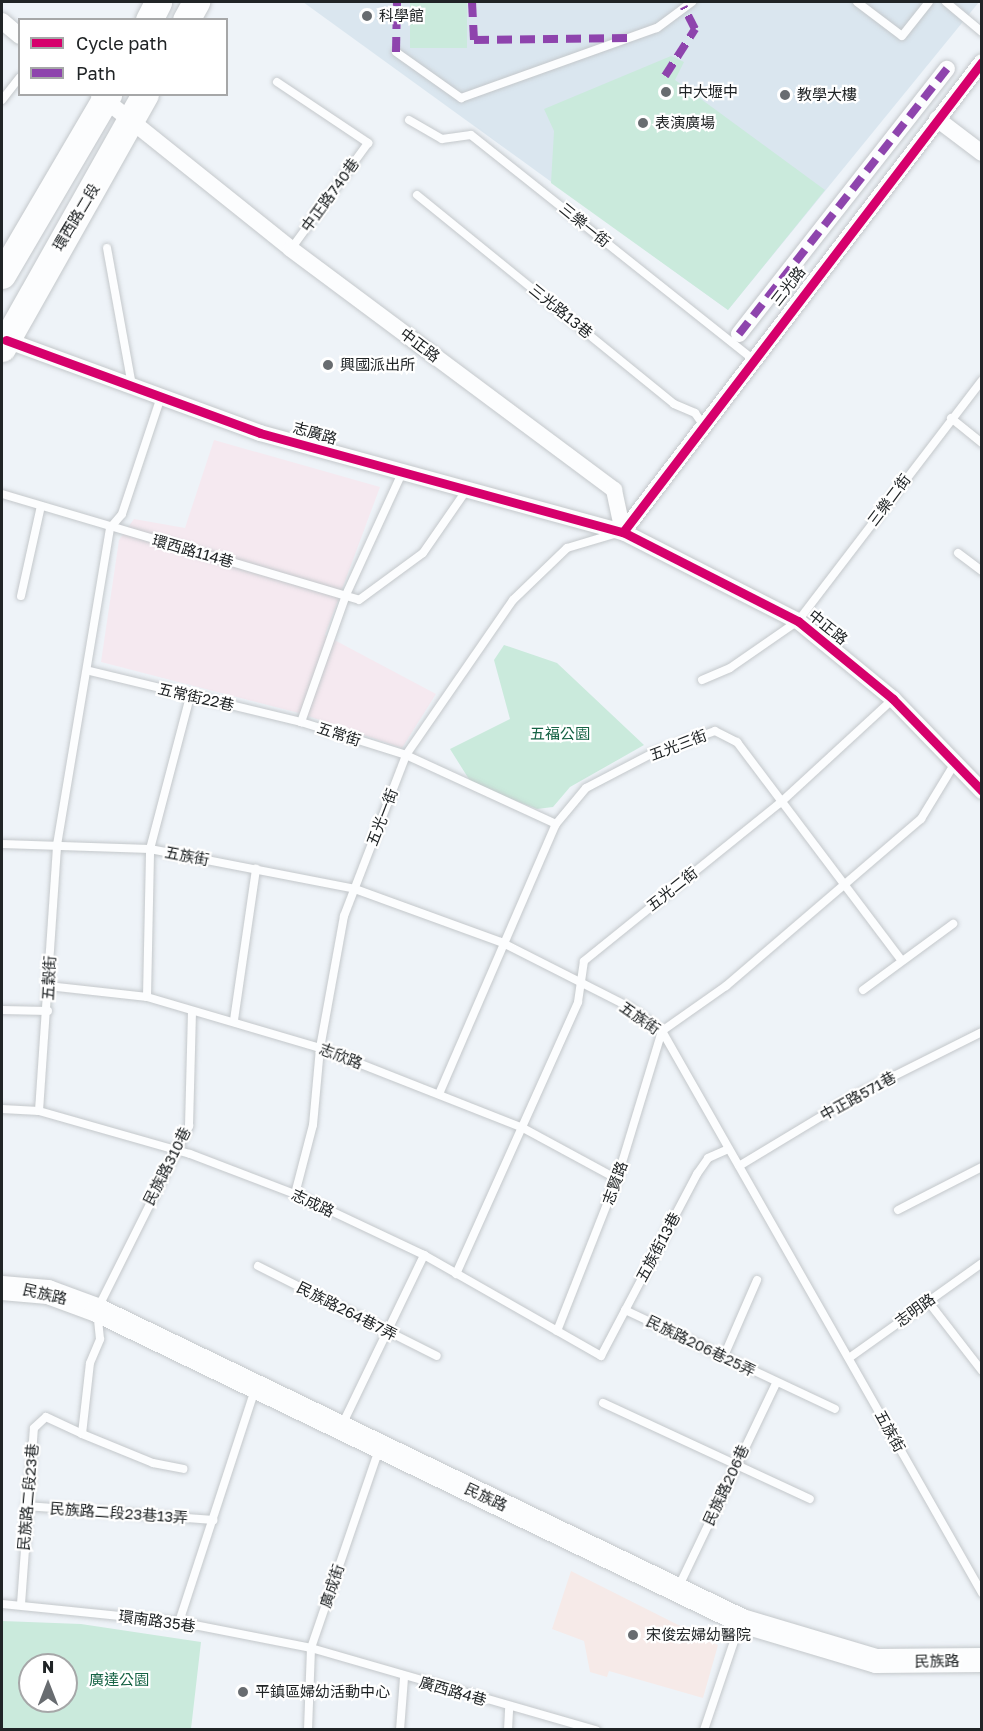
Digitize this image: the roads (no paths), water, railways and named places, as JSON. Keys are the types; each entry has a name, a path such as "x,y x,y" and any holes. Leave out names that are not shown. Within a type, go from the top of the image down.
{"main road":[{"path":"150,18 158,2"},
{"path":"187,18 196,2"},
{"path":"5,258 104,96"},
{"name":"環西路二段","path":"3,341 145,96"},
{"name":"民族路","path":"2,1288 48,1292 97,1310 678,1588 742,1621 831,1652 876,1660 981,1660"}],"street":[{"path":"2,21 18,34"},
{"name":"三光路","path":"623,532 704,426 751,358 981,62"},
{"path":"739,334 947,69"},
{"name":"中正路","path":"104,96 129,124 291,249 614,490 623,532 798,621 893,699 981,791"},
{"path":"937,119 981,153"},
{"name":"志廣路","path":"3,341 162,396 260,433 623,532"}],"lane":[{"path":"396,52 461,98 657,28 692,2"},
{"path":"857,2 902,36 929,2"},
{"path":"946,2 981,32"},
{"path":"2,100 18,80"},
{"name":"中正路740巷","path":"277,82 368,143 291,249"},
{"name":"三樂一街","path":"409,120 442,139 471,135 751,358"},
{"name":"三光路13巷","path":"417,195 674,404 695,413 704,426"},
{"path":"107,248 132,386"},
{"name":"三樂二街","path":"702,680 730,668 798,621 981,380"},
{"path":"57,845 90,671 110,528 123,514 162,396"},
{"path":"951,418 981,443"},
{"name":"五常街","path":"402,473 346,595 301,722 406,755 556,824"},
{"path":"346,595 359,600 423,553 466,491"},
{"name":"環西路114巷","path":"2,494 110,528 346,595"},
{"path":"21,596 41,506"},
{"name":"五光一街","path":"296,1194 313,1125 320,1048 344,916 406,755 513,600 567,548 623,532"},
{"path":"958,553 981,571"},
{"name":"五常街22巷","path":"90,671 301,722"},
{"path":"147,997 150,849 190,696"},
{"name":"五光二街","path":"456,1274 583,985 584,961 780,803 893,699"},
{"name":"五光三街","path":"439,1094 501,942 515,927 556,824 586,788 651,754 715,731 737,742 780,803 847,886 901,960"},
{"path":"662,1031 847,886 921,819 955,763"},
{"name":"五族街","path":"2,844 150,849 355,889 501,942 583,985 662,1031 981,1593"},
{"name":"五穀街","path":"39,1111 48,1011 57,845"},
{"path":"234,1020 256,869"},
{"path":"863,990 953,924"},
{"name":"志欣路","path":"48,986 147,997 192,1011 234,1020 320,1048 521,1127 617,1179"},
{"path":"2,1010 48,1011"},
{"name":"民族路310巷","path":"97,1310 174,1150 189,1126 193,1102 192,1011"},
{"name":"志賢路","path":"557,1331 617,1179 662,1031"},
{"name":"中正路571巷","path":"739,1166 860,1093 981,1032"},
{"name":"志成路","path":"2,1109 39,1111 174,1150 296,1194 424,1255 601,1356"},
{"name":"五族街13巷","path":"601,1356 697,1174 708,1158 728,1149"},
{"path":"898,1210 981,1167"},
{"path":"342,1426 424,1255"},
{"name":"志明路","path":"849,1358 981,1263"},
{"name":"民族路264巷7弄","path":"258,1266 437,1356"},
{"path":"724,1356 757,1280"},
{"path":"927,1300 981,1371"},
{"path":"97,1310 100,1339 90,1363 82,1434 153,1464 183,1469"},
{"name":"民族路206巷25弄","path":"625,1310 835,1409"},
{"name":"民族路206巷","path":"678,1588 734,1465 776,1383"},
{"path":"179,1622 256,1386"},
{"path":"603,1403 810,1499"},
{"name":"民族路二段23巷","path":"21,1604 26,1506 34,1428 46,1417 82,1434"},
{"name":"廣成街","path":"308,1730 311,1648 380,1446"},
{"name":"民族路二段23巷13弄","path":"26,1506 213,1520"},
{"name":"環南路35巷","path":"2,1604 21,1604 179,1622 311,1648"},
{"path":"704,1730 742,1621"},
{"name":"廣西路4巷","path":"311,1648 404,1678 596,1730"},
{"path":"400,1730 404,1678"},
{"path":"508,1730 509,1708"}],"place":[{"name":"科學館","path":"367,16"},
{"name":"中大壢中","path":"666,92"},
{"name":"教學大樓","path":"785,95"},
{"name":"表演廣場","path":"643,123"},
{"name":"興國派出所","path":"328,365"},
{"name":"宋俊宏婦幼醫院","path":"633,1635"},
{"name":"平鎮區婦幼活動中心","path":"243,1692"}],"park label":[{"name":"五福公園","path":"560,734"},
{"name":"廣達公園","path":"119,1680"}]}
